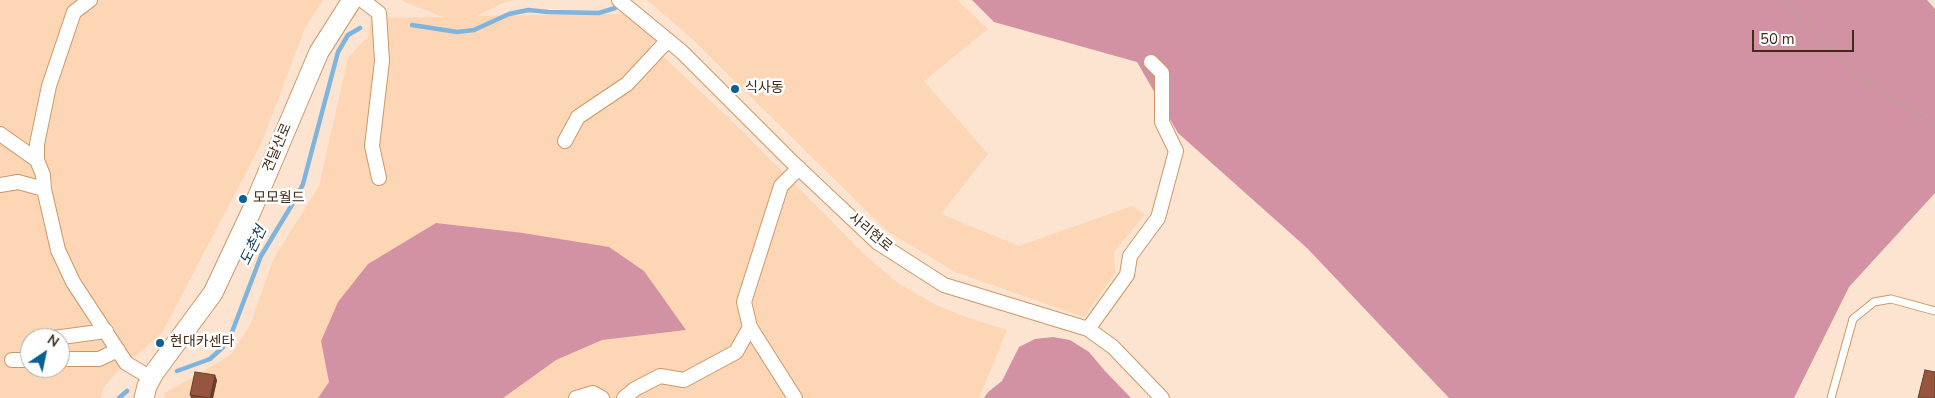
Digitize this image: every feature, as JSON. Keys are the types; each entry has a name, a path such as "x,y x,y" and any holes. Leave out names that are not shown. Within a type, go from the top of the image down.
{"street":[{"path":"90,0 74,12 49,86 37,144 37,160 43,175 44,189 58,250 73,282 126,363 151,378"},
{"name":"견달산로","path":"144,398 151,378 213,292 251,212 320,52 352,0"},
{"path":"362,0 379,13 382,61 372,146 379,178"},
{"name":"사리현로","path":"619,0 682,52 877,242 944,285 1088,329 1113,347 1162,398"},
{"path":"565,141 578,117 627,84 668,40"},
{"path":"1088,329 1127,275 1130,256 1158,218 1176,151 1162,122 1162,73 1151,62"},
{"path":"0,134 37,160"},
{"path":"796,398 750,327 744,302 781,186 799,168"},
{"path":"0,185 18,182 44,189"},
{"path":"624,398 660,376 684,380 736,352 750,327"},
{"path":"70,336 106,331"},
{"path":"70,360 99,359 118,350"},
{"path":"12,360 20,360"},
{"path":"576,398 593,393 602,398"}],"lane":[{"path":"1831,398 1853,319 1874,302 1891,299 1935,311"}],"path":[{"path":"1785,0 1802,22 1853,72 1895,101 1921,115 1935,128"}],"shaded area":[{"path":"0,0 323,0 305,28 261,144 162,333 115,374 103,388 101,398 0,398"},
{"path":"400,0 515,0 505,2 476,16 627,14 656,41 650,44 737,126 866,256 899,284 936,305 1007,330 979,398 164,398 165,393 231,355 250,325 274,258 319,186 348,58 364,40 368,39 371,18 443,17"},
{"path":"647,0 957,0 988,29 924,81 988,154 941,214 1019,246 1132,206 1145,214 1114,252 1115,273 1084,317 955,272 887,231 689,36"},
{"path":"972,0 1927,0 1935,9 1935,193 1849,287 1794,398 1449,398 1307,248 1178,133 1137,62 994,22"},
{"path":"436,223 523,233 609,247 644,271 686,330 602,340 556,360 503,398 318,398 329,382 321,341 338,302 368,264"},
{"path":"1053,337 1070,340 1089,352 1131,398 984,398 988,392 1002,381 1019,347 1035,339"}],"building":[{"path":"1925,370 1935,372 1935,398 1918,398"},
{"path":"195,372 215,375 210,398 190,395"}],"waterway":[{"name":"도촌천","path":"412,25 457,32 474,30 509,14 528,10 599,13 615,8"},
{"name":"도촌천","path":"177,371 210,359 223,347 232,332 261,256 303,184 338,52 348,35 360,28"},
{"name":"도촌천","path":"119,398 127,391"}],"place":[{"name":"식사동","path":"735,89"},
{"name":"모모월드","path":"243,199"},
{"name":"현대카센타","path":"160,343"}]}
